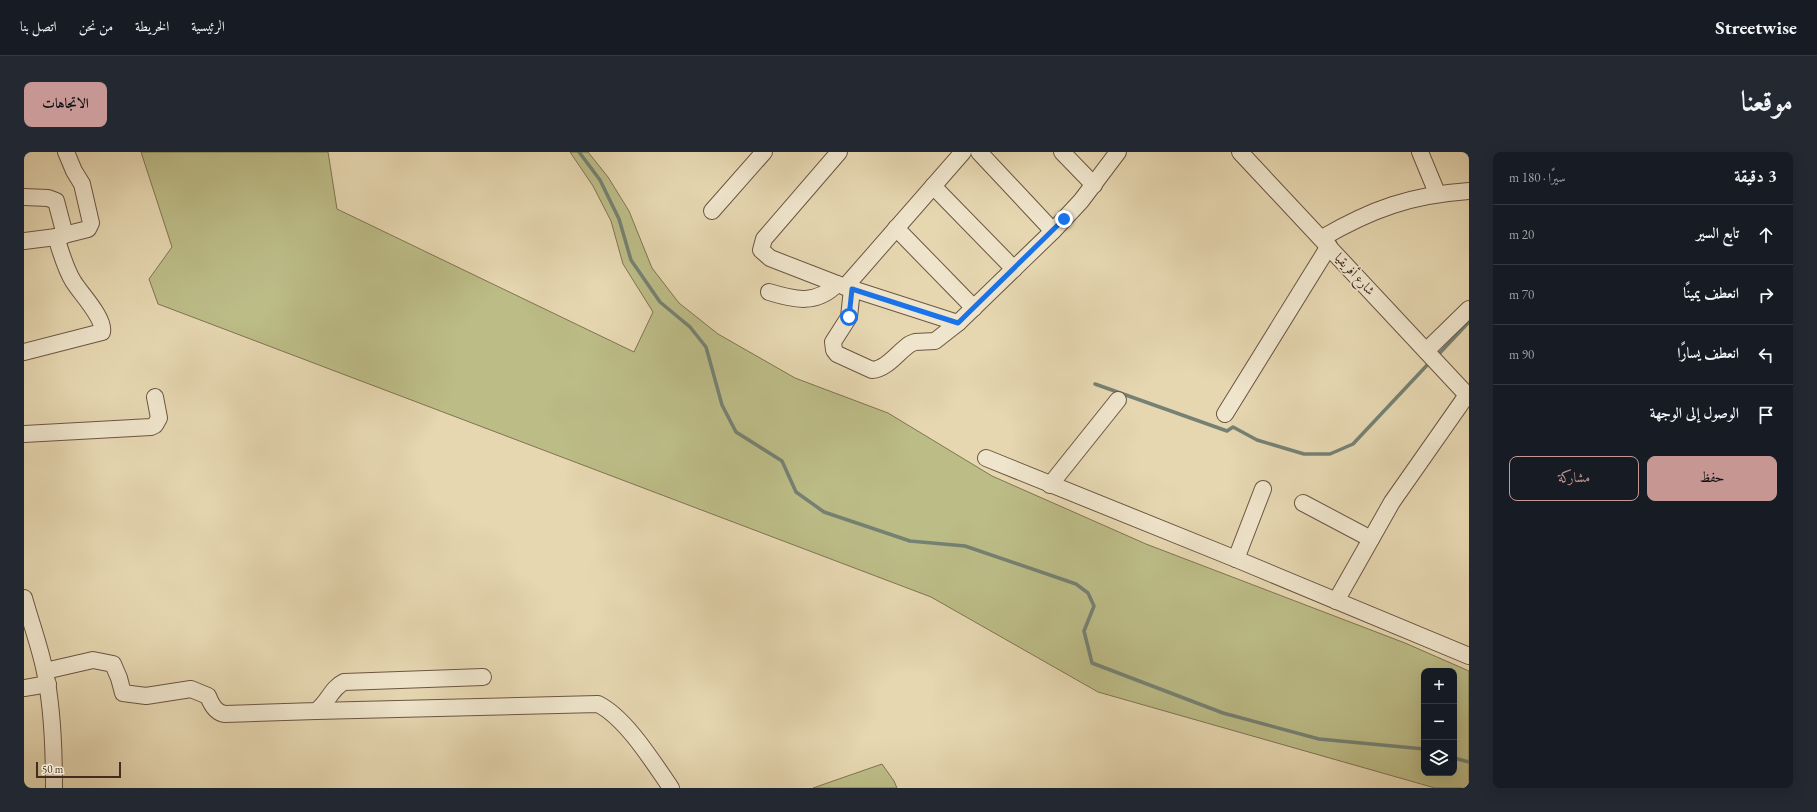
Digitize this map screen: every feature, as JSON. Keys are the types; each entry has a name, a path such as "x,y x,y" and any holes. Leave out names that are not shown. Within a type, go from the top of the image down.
{"street":[{"path":"24,241 61,236 88,229 91,223 82,184 74,172 66,152"},
{"path":"712,211 764,152"},
{"path":"839,152 764,239 761,245 761,250 770,258 847,288 958,323"},
{"path":"769,292 790,297 815,298 829,292 847,288 896,228 963,152"},
{"path":"980,152 1053,231"},
{"path":"1062,152 1094,185"},
{"path":"847,288 850,310 846,323 833,342 834,350 837,354 872,370 884,367 910,344 915,342 935,341 958,323 1053,231 1081,201 1118,152"},
{"name":"شارع أفريقيا","path":"1240,152 1326,242 1468,396"},
{"path":"1420,152 1437,193"},
{"path":"933,186 1014,269"},
{"path":"1225,414 1326,242 1340,228 1375,211 1410,199 1437,193 1469,191"},
{"path":"24,197 48,198 56,201 61,236 70,274 78,289 90,303 102,325 102,332 24,352"},
{"path":"896,228 974,308"},
{"path":"1426,351 1469,309"},
{"path":"1336,601 1403,486 1468,396"},
{"path":"24,434 151,427 155,425 159,418 155,397"},
{"path":"1050,485 1118,400"},
{"path":"986,458 1236,559 1469,656"},
{"path":"1236,559 1263,489"},
{"path":"1302,503 1371,539"},
{"path":"24,598 46,677 54,743 54,788"},
{"path":"24,688 46,677 93,660 113,664 120,678 122,693 146,696 191,689 208,696 211,705 220,713 598,704 609,710 637,740 671,788"},
{"path":"316,711 322,707 336,685 344,682 483,677"}],"green space":[{"path":"141,152 328,152 337,209 634,352 653,312 623,264 611,221 593,186 570,152 588,152 608,177 629,211 652,268 679,303 718,334 795,378 888,413 992,476 1146,544 1405,643 1469,671 1469,788 1435,788 1098,692 931,597 158,304 149,279 172,247"},
{"path":"882,764 897,788 813,788"}],"waterway":[{"path":"579,152 600,180 619,219 631,260 660,302 690,327 706,347 722,405 736,432 782,461 796,492 824,512 910,541 965,546 1076,584 1088,593 1094,606 1084,631 1092,663 1223,713 1319,739 1421,749"},
{"path":"1436,357 1469,322"},
{"path":"1095,384 1227,431 1233,427 1257,440 1304,454 1330,454 1353,444 1430,362"},
{"path":"1457,759 1469,762"}],"route":[{"path":"849,317 852,289 958,323 1064,219"}]}
